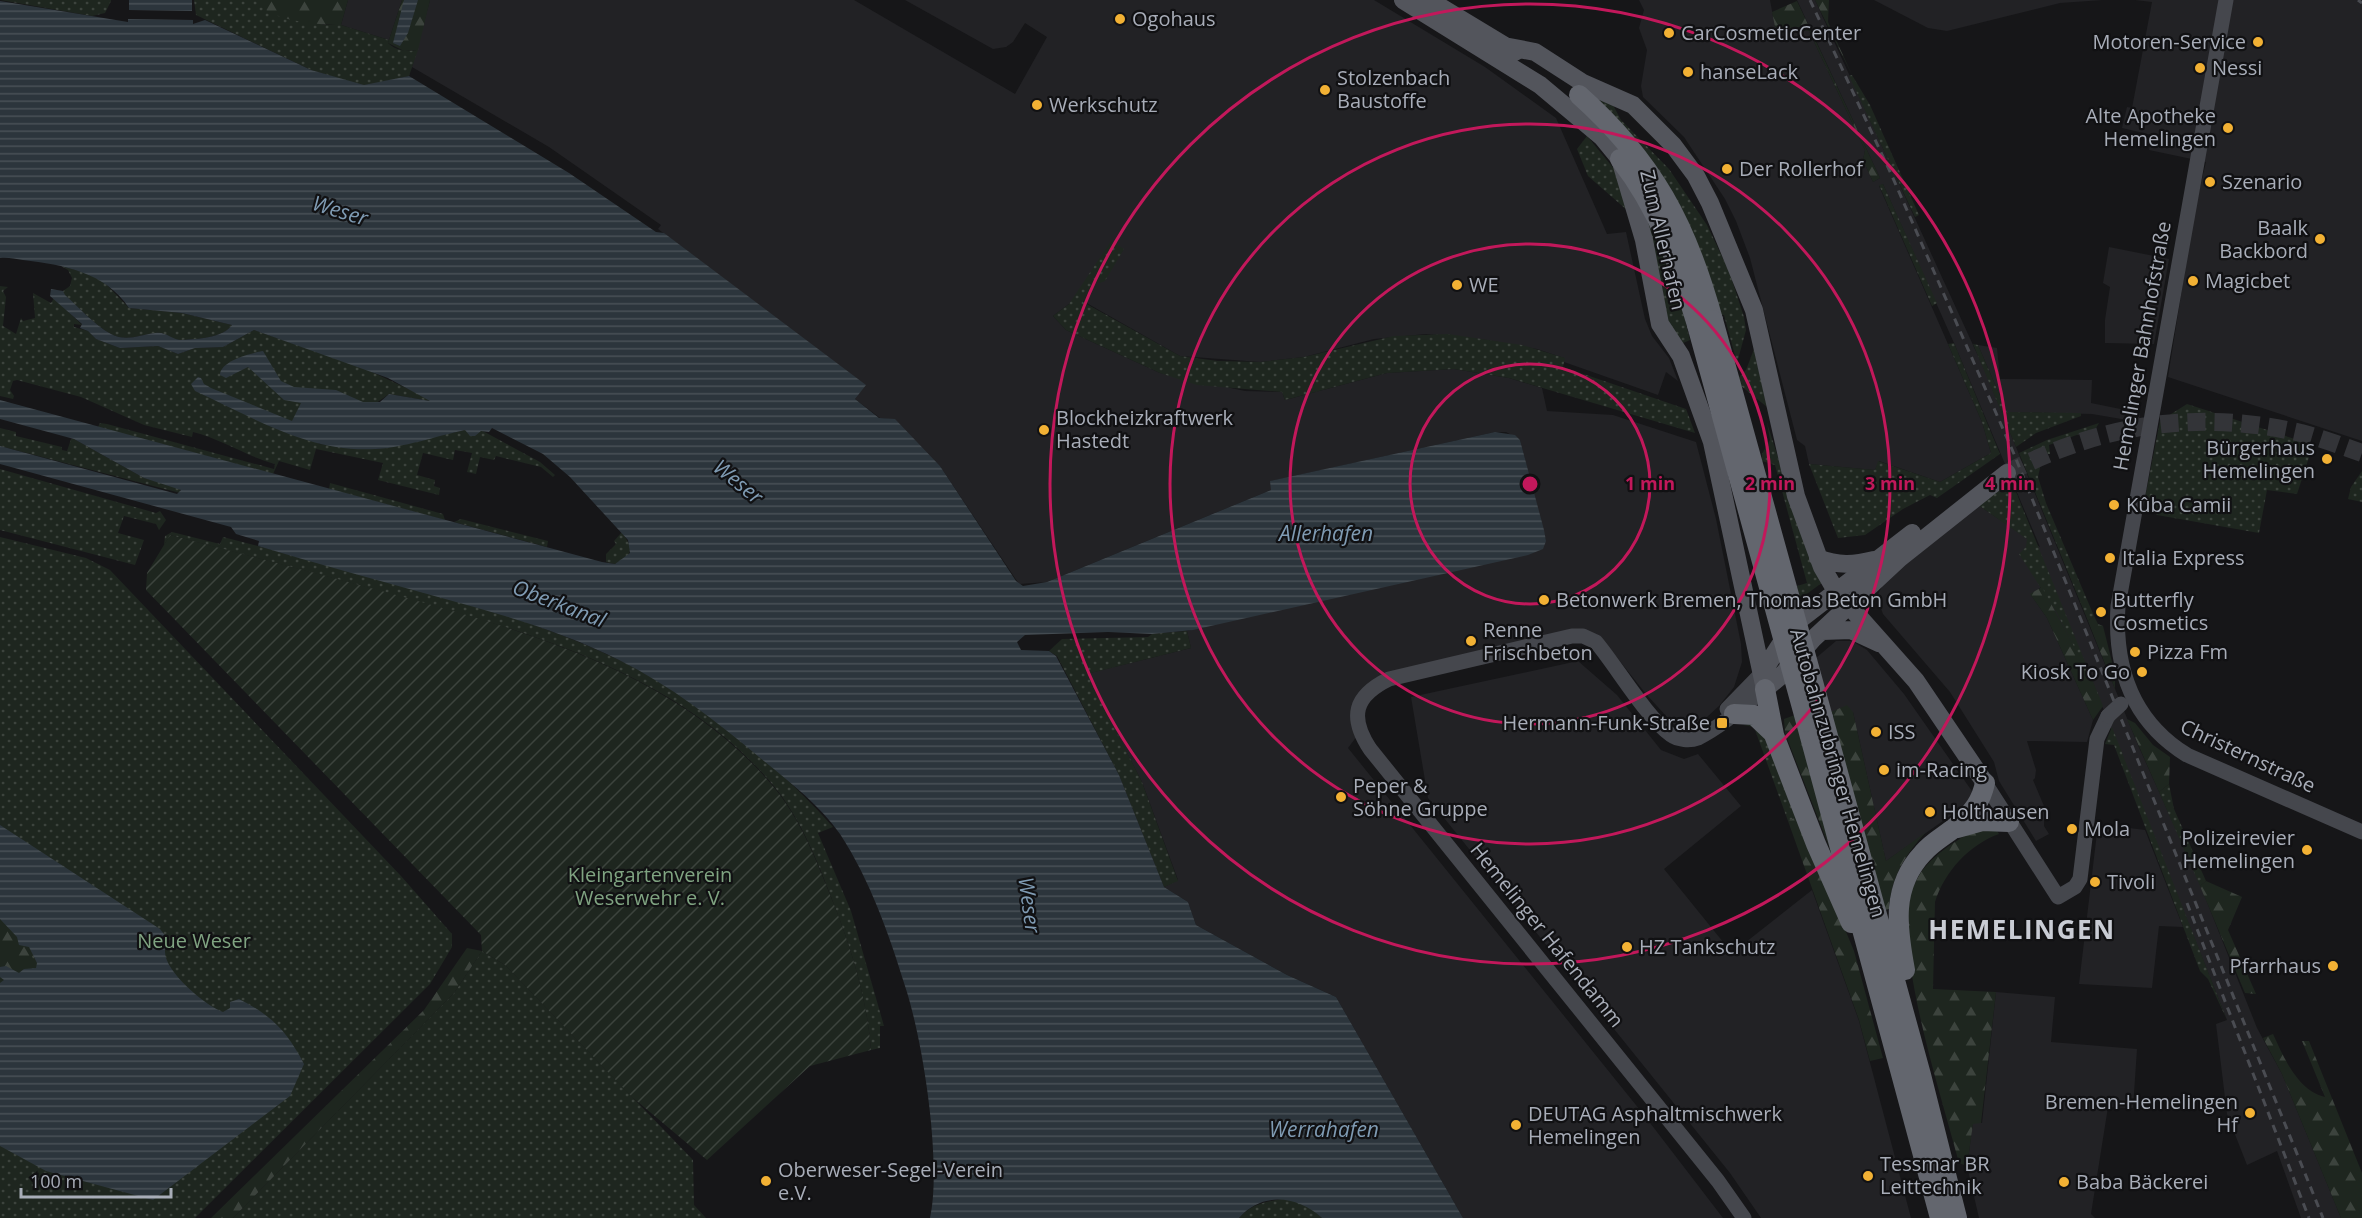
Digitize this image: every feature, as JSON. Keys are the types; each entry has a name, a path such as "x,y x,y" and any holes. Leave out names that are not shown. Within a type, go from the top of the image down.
{"highway":[{"name":"Autobahnzubringer Hemelingen","path":"1579,94 1633,150 1665,196 1693,254 1705,322 1815,720 1921,1075 1957,1218"},
{"name":"Autobahnzubringer Hemelingen","path":"1620,159 1642,189 1667,237 1705,322"},
{"path":"1764,681 1774,735 1816,844 1849,916 1866,971 1881,994"},
{"path":"1734,714 1754,715 1774,735"},
{"name":"Autobahnzubringer Hemelingen","path":"1815,720 1881,994 1940,1218"},
{"path":"1921,1075 1924,1049 1910,999 1899,938 1897,916 1900,894 1907,874 1923,851 1974,810 1982,796 1985,783"},
{"path":"1954,828 1982,821 2008,822"}],"main road":[{"path":"1403,0 1540,85 1593,129 1620,159"},
{"name":"Autobahnzubringer Hemelingen","path":"1429,0 1540,67 1579,94"},
{"path":"1504,46 1535,52 1583,83 1633,105 1673,145 1696,176 1724,236 1754,310 1796,496 1818,558 1836,591 1891,650 1941,715 1985,783"},
{"name":"Zum Allerhafen","path":"1620,159 1644,240 1660,324 1689,373 1712,442 1764,681"},
{"path":"2007,472 1900,558 1850,606 1764,681 1793,626 1925,523 2007,472"},
{"path":"1818,558 1838,565 1879,559"},
{"path":"1821,632 1851,630 1891,650"}],"street":[{"name":"Hemelinger Bahnhofstraße","path":"2128,701 2116,635 2118,606 2226,0"},
{"name":"Hemelinger Hafendamm","path":"1712,727 1691,740 1672,736 1628,684 1582,640 1563,638 1389,679 1368,691 1362,699 1356,721 1360,734 1718,1181 1744,1218"},
{"path":"1712,727 1734,714 1764,681"},
{"path":"1712,727 1764,681"},
{"path":"1985,783 2058,897 2074,887 2080,879 2097,739 2108,716 2128,701"},
{"name":"Christernstraße","path":"2128,701 2165,741 2187,755 2362,832"}],"shaded area":[{"path":"348,0 402,0 389,40 341,25"},
{"path":"430,0 854,0 1015,94 1047,37 1025,23 1013,42 1006,47 993,49 905,0 1374,0 1485,67 1556,118 1607,234 1626,232 1645,319 1652,336 1669,358 1678,381 1666,372 1658,395 1564,362 1564,358 1537,349 1487,340 1426,334 1374,339 1304,357 1260,362 1180,356 1083,301 1096,281 1124,249 1069,304 1053,316 1066,330 1160,373 1245,391 1282,392 1285,400 1387,373 1454,369 1509,378 1542,388 1547,411 1613,415 1696,442 1716,519 1741,644 1742,662 1734,687 1719,706 1696,727 1690,730 1677,728 1611,650 1585,638 1364,692 1357,736 1348,748 1644,1115 1723,1218 1463,1218 1336,997 1287,975 1196,925 1188,902 1164,887 1178,880 1142,782 1086,674 1191,648 1187,631 1546,541 1520,440 1506,432 1495,432 1271,481 1271,490 1047,582 1019,584 940,466 895,420 880,418 855,399 865,385 658,229 661,225 549,147 412,67"},
{"path":"1639,0 1770,0 1775,27 1809,31 1865,150 1863,160 1873,182 1880,178 1797,0 1815,0 1984,369 2138,745 2195,872 2257,1028 2282,1074 2341,1218 2301,1218 2277,1151 2247,1165 2227,1114 2216,1024 2227,1020 2091,678 2041,587 2031,595 2047,618 2093,720 2087,742 2027,741 2036,770 2033,780 2044,806 2044,826 2049,834 2036,841 1999,781 1994,762 1950,692 1883,614 1877,597 1882,586 1902,565 1978,505 2040,547 1954,343 1883,184 1879,186 1982,422 1991,453 1940,482 1879,461 1875,470 1809,464 1805,446 1797,440 1750,258 1736,221 1725,199 1684,137 1643,97 1641,86 1647,50 1639,28 1644,10"},
{"path":"1874,0 2103,0 2060,3 1947,31 1928,28"},
{"path":"2135,0 2362,0 2362,441 2168,377 2194,213 2206,162 2149,150 2152,135 2122,128 2127,107 2132,108 2152,2"},
{"path":"2109,247 2169,259 2154,344 2105,343 2105,320 2110,287 2103,283"},
{"path":"1978,345 1997,348 2000,379 2092,380 2091,403 2140,413 2139,422 2092,414 2007,412"},
{"path":"1836,641 1852,641 1867,650 1904,694 1974,794 1960,809 1886,861 1853,712 1831,712 1816,658"},
{"path":"1578,661 1617,695 1661,750 1684,759 1698,754 1741,806 1664,869 1732,953 1812,890 1859,1021 1911,1218 1761,1218 1730,1173 1428,798 1411,697"},
{"path":"2098,824 2145,830 2183,927 2159,926 2152,988 2079,984"},
{"path":"1996,992 2055,997 2051,1042 2137,1049 2133,1108 2108,1107 2091,1214 2095,1218 1979,1218 1967,1166 1973,1123 1982,1123"}],"green space":[{"path":"0,0 111,1 105,13 92,16"},
{"path":"194,0 255,0 324,25 341,25 389,40 388,43 391,46 399,49 418,50 409,76 364,86 311,70 196,15"},
{"path":"255,0 348,0 341,25 307,23 282,17 261,7"},
{"path":"402,0 430,0 418,50 404,51 388,43"},
{"path":"1815,0 1829,0 1828,22 1852,75"},
{"path":"1797,1 1880,178 1873,182 1863,160 1865,150 1809,31 1775,27 1772,12"},
{"path":"1852,75 1870,105 1919,215 1915,217 1849,76"},
{"path":"1579,85 1613,105 1621,120 1669,169 1707,225 1729,271 1744,317 1746,330 1737,363 1724,315 1719,315"},
{"path":"1587,136 1615,170 1628,211 1588,176 1577,149"},
{"path":"1883,184 1937,303 1932,306 1879,185"},
{"path":"1641,200 1664,251 1681,304 1690,340 1681,344 1664,322"},
{"path":"1111,241 1124,249 1105,281 1100,283 1096,281 1083,302 1180,356 1218,361 1260,362 1304,357 1394,336 1448,334 1522,345 1565,358 1563,367 1686,409 1695,433 1509,378 1454,369 1387,373 1285,400 1282,392 1197,385 1160,373 1066,330 1053,316 1069,304"},
{"path":"61,266 102,280 129,308 182,313 232,325 222,333 194,339 177,340 159,333 122,338 99,326 64,295 63,291 70,286 72,278 68,270"},
{"path":"0,286 8,287 3,291 6,297 3,326 16,334 21,318 23,321 35,318 33,293 51,303 54,298 82,325 74,324 74,327 88,331 96,339 120,348 158,346 178,354 195,348 223,347 254,330 361,367 430,399 430,401 389,394 318,444 378,449 465,430 481,430 540,462 555,475 553,477 541,467 496,456 494,460 480,457 476,474 467,472 472,453 455,450 453,460 423,453 417,475 435,480 434,486 440,488 439,495 378,480 383,463 316,449 310,470 279,461 273,474 98,427 100,423 107,424 274,469 275,464 214,439 193,432 192,437 144,425 81,397 17,380 13,381 10,390 14,396 13,399 0,396"},
{"path":"1954,343 2000,454 1937,498 1930,495 1903,509 1865,535 1838,538 1809,464 1875,470 1878,461 1940,482 1991,453 1982,422 1948,344"},
{"path":"1973,344 1978,345 2007,412 2081,413 2081,416 2036,433 2016,447"},
{"path":"1754,349 1767,407 1741,386 1738,378 1746,370"},
{"path":"2187,404 2313,445 2297,494 2267,490 2259,533 2157,515 2147,508 2145,498 2160,421"},
{"path":"1767,423 1788,489 1823,582 1800,599 1797,586 1807,583 1775,465 1762,461 1762,454 1770,440"},
{"path":"2099,423 2096,428 2049,445 2050,454 2043,454 2038,477 2046,503 2094,616 2088,621 2019,453 2047,440"},
{"path":"0,428 16,432 16,436 62,447 62,450 67,451 71,439 74,439 144,478 180,488 180,493 0,446"},
{"path":"0,469 156,513 160,511 166,520 159,530 156,524 124,516 118,533 144,540 135,565 0,530"},
{"path":"2362,471 2362,502 2348,499 2351,487"},
{"path":"2012,482 2103,706 2057,613 2019,554 2026,547 2027,539 1978,505"},
{"path":"330,483 443,514 445,520 329,489"},
{"path":"461,519 548,541 547,547 454,522"},
{"path":"172,532 220,544 223,537 441,596 532,624 619,660 676,692 705,712 761,756 833,827 818,833 851,911 884,1026 880,1026 880,1048 871,1050 863,995 842,925 809,843 793,813 773,785 736,747 695,715 651,687 555,644 455,612 170,535 164,545 165,536"},
{"path":"622,532 631,547 628,557 615,564 606,562 606,554 616,544 614,541"},
{"name":"Kleingartenverein Weserwehr e. V.","path":"170,535 450,610 552,643 601,663 693,714 735,747 772,785 801,828 816,859 848,942 863,995 871,1050 810,1066 707,1160 632,1097 505,965 482,951 481,935 146,590 147,573"},
{"name":"Neue Weser","path":"0,537 86,558 110,570 401,876 452,934 452,947 430,984 195,1218 0,1218"},
{"path":"2042,587 2091,678 2103,706 2093,720 2047,618 2030,594"},
{"path":"2094,616 2098,624 2103,626 2115,674 2115,689 2088,621"},
{"path":"1187,631 1191,648 1087,674 1142,782 1178,881 1164,887 1119,775 1057,656 1049,651 1062,639 1148,637 1152,634"},
{"path":"1847,705 1853,712 1886,861 1926,832 1900,867 1890,897 1889,909 1885,910 1831,712"},
{"path":"1795,715 1844,885 1785,733 1784,719"},
{"path":"2127,719 2135,723 2153,745 2170,757 2169,784 2159,792"},
{"path":"1752,724 1766,737 1798,816 1788,821 1754,727 1743,725"},
{"path":"2112,727 2227,1020 2208,979 2200,971 2114,745 2105,744"},
{"path":"2169,784 2174,809 2206,881 2200,886 2159,792"},
{"path":"1798,816 1854,951 1883,1058 1870,1061 1859,1020 1788,821"},
{"path":"1978,827 1995,827 1999,834 1978,845 1960,860 1945,880 1935,902 1933,989 1996,992 1981,1123 1973,1124 1967,1166 1959,1163 1917,1005 1907,941 1906,911 1908,900 1921,872 1943,850"},
{"path":"2206,881 2242,897 2228,930 2256,994 2245,993 2200,886"},
{"path":"0,919 29,947 36,968 24,969 19,973 0,967"},
{"path":"467,948 482,951 454,993 233,1218 211,1218 424,1010"},
{"path":"482,951 505,965 693,1160 694,1205 706,1218 233,1218 454,993"},
{"path":"2273,1034 2287,1063 2300,1081 2315,1094 2325,1097 2302,1041 2309,1041 2362,1173 2362,1218 2341,1218 2282,1074 2263,1038"},
{"path":"1288,1198 1310,1207 1322,1218 1239,1218 1255,1206"}],"water":[{"path":"129,0 192,0 192,11 129,10"},
{"path":"404,0 418,0 408,33 400,46 393,43"},
{"path":"0,1 128,22 128,19 193,20 193,24 205,20 311,70 364,85 409,76 569,173 656,232 664,233 866,385 855,399 879,418 895,419 940,466 1016,581 1023,586 1047,582 1271,490 1270,481 1495,432 1515,435 1520,440 1544,530 1546,541 1543,549 1528,555 1193,630 1152,634 1108,632 1025,635 1017,642 1021,650 1049,651 1056,656 1119,775 1164,887 1188,902 1196,925 1287,975 1336,997 1463,1218 1322,1218 1291,1201 1269,1200 1248,1209 1239,1218 930,1218 934,1166 924,1069 912,1009 878,908 861,870 832,823 802,793 742,743 692,704 657,681 575,640 484,610 258,546 259,541 236,534 231,527 0,464 0,446 177,494 181,490 144,478 74,439 0,419 0,400 602,562 615,564 630,553 628,540 570,477 543,454 492,428 489,432 481,431 475,436 470,436 465,430 397,446 351,449 327,445 282,431 195,391 191,384 198,377 201,378 204,384 211,388 292,421 301,403 284,400 248,367 226,378 220,375 221,370 230,362 263,351 281,381 294,387 336,390 363,402 380,402 389,394 430,401 388,378 254,330 223,347 195,348 178,354 158,346 120,348 96,339 88,331 80,328 82,324 50,296 51,289 63,291 99,326 122,338 159,333 178,340 195,339 222,333 232,325 182,313 129,308 108,286 82,272 12,258 0,258"},
{"name":"Neue Weser","path":"0,825 160,929 167,938 165,952 167,960 179,978 197,996 223,1012 230,1008 230,1002 239,999 261,1012 285,1033 304,1064 290,1096 153,1200 46,1171 0,1146 0,983 4,980 0,977 0,967 6,966 19,973 24,969 36,968 37,963 29,947 19,945 17,937 0,919"}],"tunnel":[{"path":"2007,473 2043,456 2114,432 2187,422 2224,422 2262,426 2309,435 2362,453"}],"railway":[{"path":"1810,0 1892,176 2014,454 2323,1218"},
{"path":"2358,0 2362,3"},
{"path":"2187,903 2309,1218"}],"place":[{"name":"Ogohaus","path":"1120,19"},
{"name":"CarCosmeticCenter","path":"1669,33"},
{"name":"Motoren-Service","path":"2258,42"},
{"name":"Nessi","path":"2200,68"},
{"name":"hanseLack","path":"1688,72"},
{"name":"Stolzenbach Baustoffe","path":"1325,90"},
{"name":"Werkschutz","path":"1037,105"},
{"name":"Alte Apotheke Hemelingen","path":"2228,128"},
{"name":"Der Rollerhof","path":"1727,169"},
{"name":"Szenario","path":"2210,182"},
{"name":"Baalk Backbord","path":"2320,239"},
{"name":"Magicbet","path":"2193,281"},
{"name":"WE","path":"1457,285"},
{"name":"Blockheizkraftwerk Hastedt","path":"1044,430"},
{"name":"Bürgerhaus Hemelingen","path":"2327,459"},
{"name":"Kûba Camii","path":"2114,505"},
{"name":"Italia Express","path":"2110,558"},
{"name":"Betonwerk Bremen, Thomas Beton GmbH","path":"1544,600"},
{"name":"Butterfly Cosmetics","path":"2101,612"},
{"name":"Renne Frischbeton","path":"1471,641"},
{"name":"Pizza Fm","path":"2135,652"},
{"name":"Kiosk To Go","path":"2142,672"},
{"name":"Hermann-Funk-Straße","path":"1722,723"},
{"name":"ISS","path":"1876,732"},
{"name":"im-Racing","path":"1884,770"},
{"name":"Peper & Söhne Gruppe","path":"1341,797"},
{"name":"Holthausen","path":"1930,812"},
{"name":"Mola","path":"2072,829"},
{"name":"Polizeirevier Hemelingen","path":"2307,850"},
{"name":"Tivoli","path":"2095,882"},
{"name":"HZ Tankschutz","path":"1627,947"},
{"name":"Pfarrhaus","path":"2333,966"},
{"name":"Bremen-Hemelingen Hf","path":"2250,1113"},
{"name":"DEUTAG Asphaltmischwerk Hemelingen","path":"1516,1125"},
{"name":"Tessmar BR Leittechnik","path":"1868,1176"},
{"name":"Oberweser-Segel-Verein e.V.","path":"766,1181"},
{"name":"Baba Bäckerei","path":"2064,1182"}],"district":[{"name":"HEMELINGEN","path":"2022,930"}],"water label":[{"name":"Weser","path":"340,211"},
{"name":"Weser","path":"738,482"},
{"name":"Allerhafen","path":"1326,534"},
{"name":"Oberkanal","path":"559,604"},
{"name":"Weser","path":"1029,905"},
{"name":"Werrahafen","path":"1324,1130"}]}
